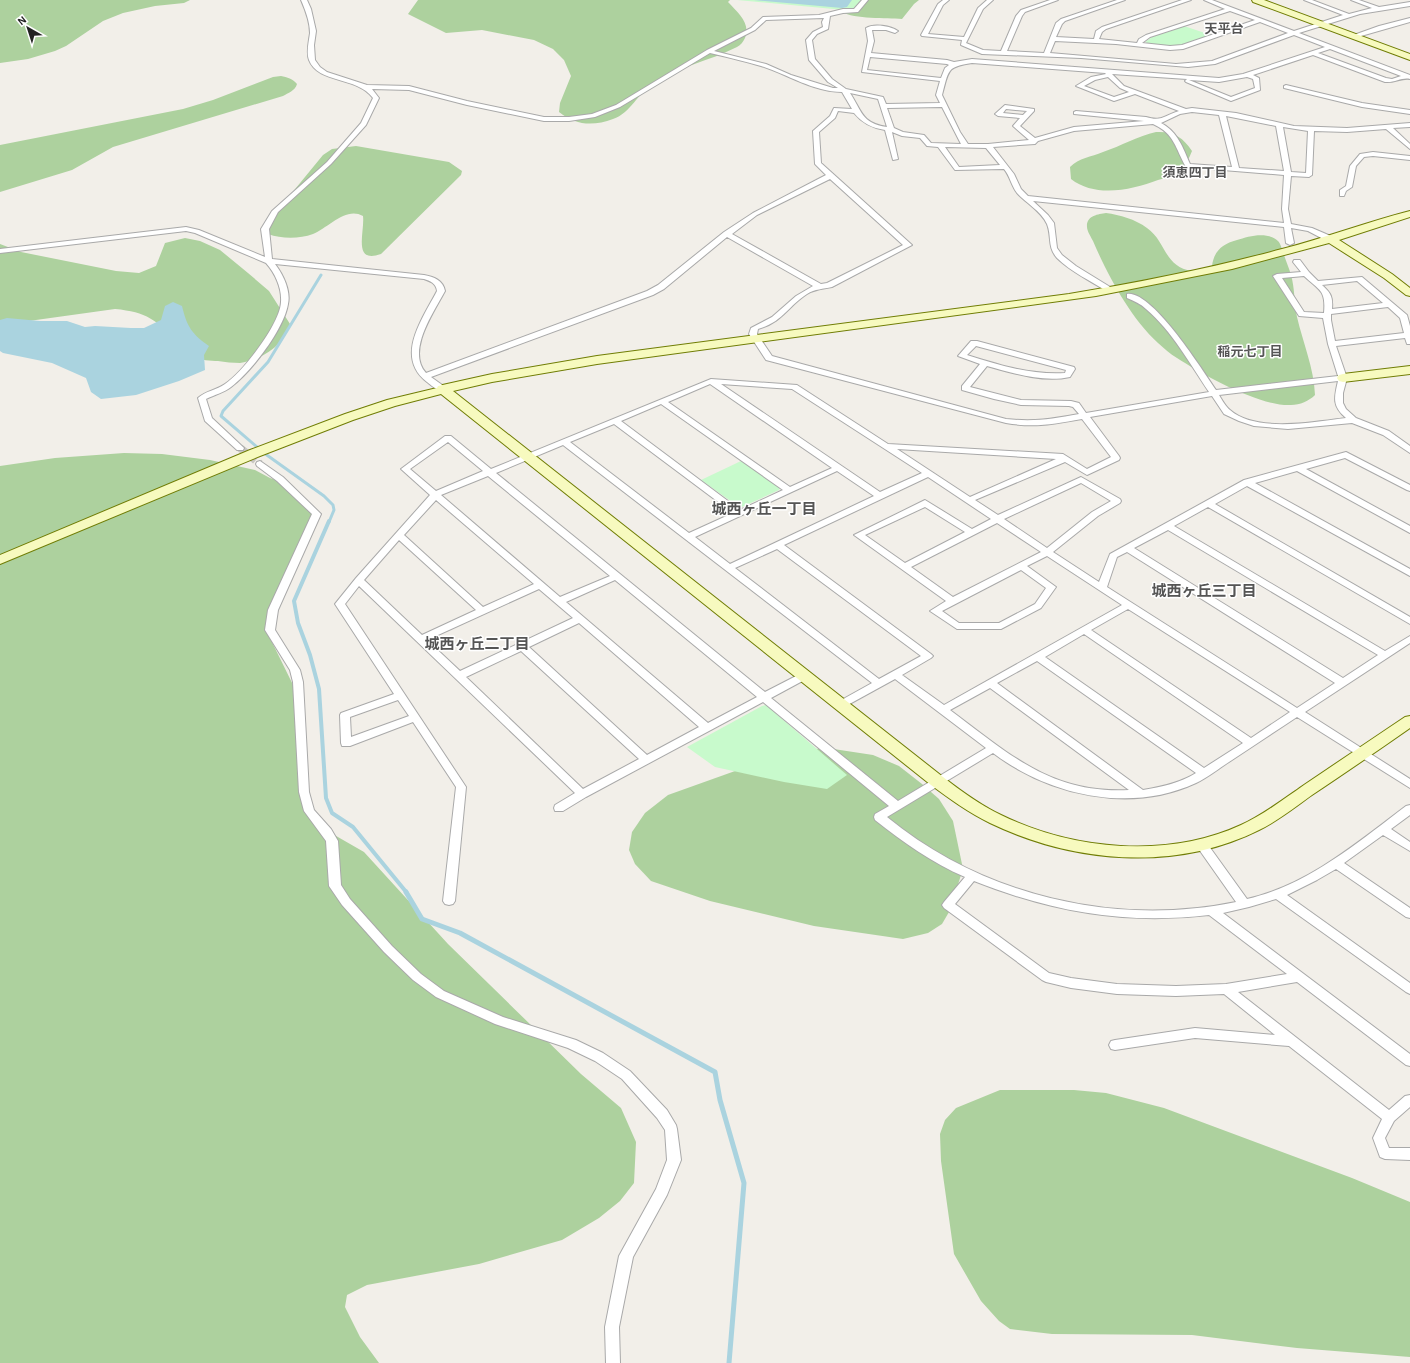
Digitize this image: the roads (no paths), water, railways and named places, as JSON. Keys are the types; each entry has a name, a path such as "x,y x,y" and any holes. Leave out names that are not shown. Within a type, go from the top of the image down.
{"street":[{"path":"240,448 208,419 202,398 228,386 259,355 281,316 285,303 284,291 276,270 269,261 265,229 281,206 329,163 364,124 376,98 373,92 365,87 327,75 314,65 311,50 313,31 308,9 304,0"},
{"path":"365,87 408,88 467,103 544,119 584,118 600,114 618,106 709,51 753,29 765,18 827,16 843,11 856,10 865,0"},
{"path":"946,0 941,4 924,35 965,39"},
{"path":"990,0 981,8 963,44 982,52 1113,59 1182,66 1195,66 1213,63 1348,15 1377,8 1410,4"},
{"path":"1003,53 1023,11 1055,0"},
{"path":"1046,55 1059,23 1063,20 1122,0"},
{"path":"1096,41 1099,31 1104,28 1188,0"},
{"path":"1207,0 1408,76"},
{"path":"1256,0 1410,57"},
{"path":"1307,0 1348,15"},
{"path":"1354,0 1377,8"},
{"path":"1138,45 1141,40 1148,36 1229,8"},
{"path":"827,16 825,22 826,28 815,33 809,40 810,55 812,60 825,72 829,80 844,90 845,94 855,104 856,111 866,122 878,128 889,129 902,134 922,136 929,145 988,146 1035,142 1074,129 1155,122 1169,119 1185,111 1199,110 1311,129 1334,130 1410,125"},
{"path":"1053,39 1096,41 1170,48 1183,47 1260,20"},
{"path":"1354,36 1381,26 1410,20"},
{"path":"895,32 887,28 868,28 871,41 864,71 943,80"},
{"path":"966,146 957,132 939,95 948,68 954,64 972,61 1108,73 1219,80 1247,75 1330,47"},
{"path":"709,51 764,65 789,76 828,88 882,98 895,159"},
{"path":"1313,53 1385,80 1392,81 1408,76"},
{"path":"868,55 947,62 954,64"},
{"path":"1108,73 1122,87 1185,111"},
{"path":"1108,73 1093,78 1079,86 1114,99 1135,92"},
{"path":"1179,78 1231,99 1258,89 1256,78 1247,75"},
{"path":"1286,87 1362,105 1410,112"},
{"path":"884,106 943,105"},
{"path":"856,111 836,109 833,117 816,131 818,164 908,245 829,285 819,286 805,292 776,318 755,328 753,334 769,358 1006,421 1027,424 1084,417 1215,394 1410,370"},
{"path":"1076,113 1146,119 1155,122 1172,132 1188,166 1309,175 1311,129"},
{"path":"1222,113 1236,169"},
{"path":"1025,117 1016,126 1035,142"},
{"path":"1279,124 1288,173 1284,209 1290,243"},
{"path":"1388,127 1410,147"},
{"path":"940,145 957,169 1006,166"},
{"path":"988,146 1006,166 1012,175 1017,188 1050,223 1055,250 1076,268 1111,290"},
{"path":"1342,195 1343,190 1348,187 1353,166 1362,155 1373,154 1410,158"},
{"path":"426,376 650,294 755,214 830,176"},
{"path":"1026,198 1286,225 1310,229 1330,239 1382,272 1410,293"},
{"path":"0,560 303,434 391,403 442,390 538,369 1111,290 1196,274 1286,252 1410,214"},
{"path":"0,250 186,229 197,231 269,261 424,277 438,283 441,287 441,291 417,338 414,350 419,370 442,390 959,798 1002,823 1056,842 1116,850 1168,851 1202,845 1237,835 1262,822 1410,720"},
{"path":"727,234 819,286"},
{"path":"1297,262 1306,274 1318,283 1326,292 1329,299 1328,314 1332,344 1343,378 1339,393 1339,403 1342,410 1353,420 1386,434 1410,450"},
{"path":"1306,274 1277,276 1302,314 1328,314 1390,305"},
{"path":"1318,283 1359,279 1404,317 1409,339 1332,344"},
{"path":"1130,296 1147,306 1158,315 1227,412 1238,419 1253,424 1271,427 1287,427 1353,420"},
{"path":"974,343 1071,369 1067,374 1040,376 985,363 962,356 974,343"},
{"path":"885,446 1064,459 1087,472 1116,458 1076,405 1068,402 1030,404 965,388 985,363"},
{"path":"711,381 880,496"},
{"path":"449,901 461,787 340,604 359,580 436,494 711,381 794,387 928,473 1128,605 1410,784"},
{"path":"662,401 789,490"},
{"path":"614,420 738,513"},
{"path":"707,728 436,494 405,469 448,438 897,806"},
{"path":"564,441 878,683"},
{"path":"1102,588 1113,556 1247,482 1346,455 1410,488"},
{"path":"969,500 1064,459"},
{"path":"260,464 280,479 317,514 273,610 270,630 276,642 295,670 298,682 304,792 309,811 327,832 332,841 336,886 346,902 388,949 417,977 440,994 499,1021 572,1044 599,1057 626,1075 662,1114 670,1129 674,1160 662,1191 626,1256 612,1327 613,1363"},
{"path":"688,536 838,468"},
{"path":"1298,468 1410,530"},
{"path":"729,568 928,473"},
{"path":"904,567 1081,480 1117,501 1095,514 1047,552 1020,566 953,601 935,611 957,626 1001,626 1038,606 1050,587 1020,566"},
{"path":"1247,482 1410,573"},
{"path":"953,601 859,535 925,502 972,533"},
{"path":"1209,504 1410,621"},
{"path":"1168,526 1385,656"},
{"path":"399,535 482,611"},
{"path":"778,545 928,656 840,705"},
{"path":"1127,548 1343,683"},
{"path":"560,601 617,576"},
{"path":"359,580 582,794"},
{"path":"421,639 540,584"},
{"path":"943,710 1128,605"},
{"path":"459,676 580,619"},
{"path":"1084,630 1251,743"},
{"path":"895,674 993,748 1020,767 1040,777 1076,789 1112,793 1140,793 1158,791 1193,780 1410,639"},
{"path":"522,646 646,760"},
{"path":"1037,656 1204,773"},
{"path":"559,808 582,794 804,676"},
{"path":"990,683 1140,793"},
{"path":"401,695 345,715 346,743 415,718"},
{"path":"993,748 879,817 900,834 938,859 972,876 1030,897 1079,908 1129,913 1183,914 1244,904 1278,894 1319,875 1410,809"},
{"path":"1383,829 1410,847"},
{"path":"1202,845 1244,904"},
{"path":"1336,863 1410,914"},
{"path":"972,876 948,905 1046,977 1072,983 1117,989 1176,991 1226,989 1298,977"},
{"path":"1278,894 1410,989"},
{"path":"1211,910 1410,1061"},
{"path":"1226,989 1389,1117"},
{"path":"1115,1045 1196,1033 1292,1041"},
{"path":"1410,1100 1389,1117 1379,1138 1385,1153 1410,1154"}],"water":[{"path":"754,0 852,0 847,7 842,8"},
{"path":"173,302 182,306 188,325 194,334 209,346 204,355 205,370 179,381 136,395 101,399 91,392 86,378 52,363 3,353 0,351 0,320 7,318 40,321 67,321 85,327 144,328 161,320 165,306"}],"waterway":[{"path":"321,275 268,362 223,411 221,416 264,453 324,496 333,505 334,510 329,522"},
{"path":"329,521 294,601 298,623 310,655 319,689 326,798 332,813 353,827 407,893"},
{"path":"406,892 422,919 460,933 715,1072 720,1100 744,1183 729,1363"}],"tunnel":[{"path":"240,448 260,464"}],"district":[{"name":"天平台","path":"1224,28"},
{"name":"須恵四丁目","path":"1195,172"},
{"name":"稲元七丁目","path":"1250,351"},
{"name":"城西ヶ丘一丁目","path":"764,509"},
{"name":"城西ヶ丘三丁目","path":"1204,591"},
{"name":"城西ヶ丘二丁目","path":"477,644"}]}
